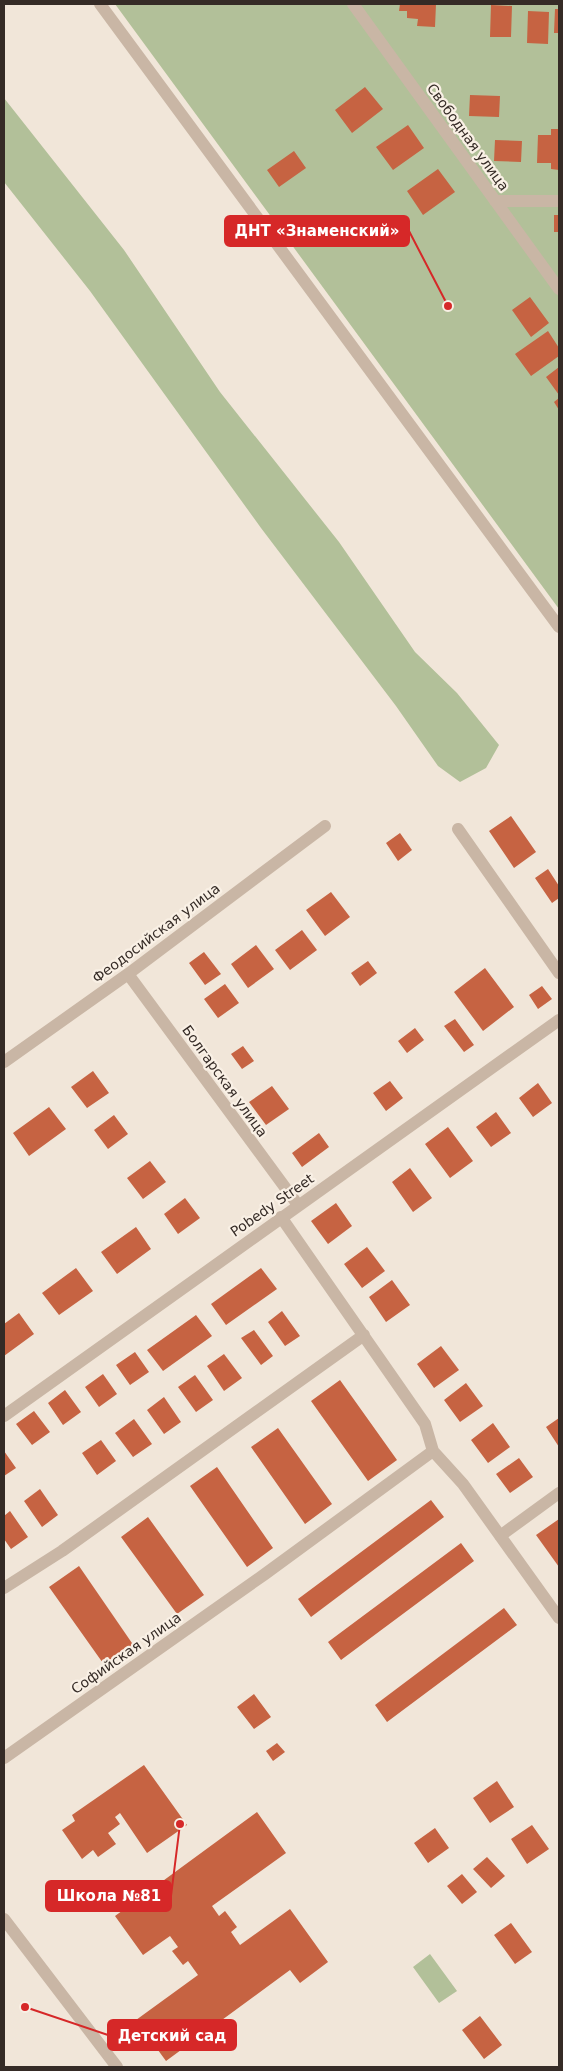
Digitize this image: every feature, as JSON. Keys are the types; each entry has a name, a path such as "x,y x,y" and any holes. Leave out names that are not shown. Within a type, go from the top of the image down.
{"street":[{"path":"100,4 559,627"},
{"name":"Свободная улица","path":"353,4 559,289"},
{"path":"496,201 559,201"},
{"name":"Феодосийская улица","path":"4,1062 128,974 325,826"},
{"path":"458,829 559,974"},
{"name":"Болгарская улица","path":"128,974 298,1205"},
{"name":"Pobedy Street","path":"4,1416 559,1020"},
{"path":"281,1217 425,1424 433,1451 463,1484 559,1618"},
{"path":"4,1588 62,1551 364,1335"},
{"name":"Софийская улица","path":"4,1758 265,1574 433,1451"},
{"path":"500,1536 559,1493"},
{"path":"4,1919 116,2067"}],"green space":[{"path":"115,4 559,4 559,609"},
{"path":"4,98 124,250 220,392 339,542 415,652 457,693 499,745 486,768 460,782 438,766 396,706 261,528 90,291 4,182"},
{"path":"430,1954 457,1991 439,2003 413,1967"}],"building":[{"path":"400,4 436,4 435,27 417,26 418,19 407,18 407,11 399,11"},
{"path":"491,5 512,6 511,37 490,37"},
{"path":"555,9 559,9 559,33 554,33"},
{"path":"528,11 549,12 548,44 527,43"},
{"path":"365,87 383,109 352,133 335,110"},
{"path":"470,95 500,96 499,117 469,116"},
{"path":"408,125 424,148 393,170 376,147"},
{"path":"551,129 559,129 559,170 551,169 551,163 537,163 538,135 551,135"},
{"path":"495,140 522,141 521,162 494,161"},
{"path":"294,151 306,168 279,187 267,170"},
{"path":"438,169 455,192 423,215 407,191"},
{"path":"554,215 559,215 559,232 554,232"},
{"path":"530,297 549,323 531,337 512,310"},
{"path":"548,331 559,348 559,356 531,376 515,354"},
{"path":"559,367 559,395 546,377"},
{"path":"559,398 559,410 554,402"},
{"path":"511,816 536,852 514,868 489,831"},
{"path":"400,833 412,850 398,861 386,843"},
{"path":"548,869 559,886 559,898 552,903 535,878"},
{"path":"331,892 350,917 325,936 306,910"},
{"path":"302,930 317,950 290,970 275,950"},
{"path":"256,945 274,969 248,988 231,964"},
{"path":"204,952 221,974 205,985 189,963"},
{"path":"368,961 377,973 360,986 351,973"},
{"path":"485,968 514,1007 483,1031 454,992"},
{"path":"225,984 239,1003 218,1018 204,999"},
{"path":"542,986 552,999 538,1009 529,995"},
{"path":"455,1019 474,1045 464,1052 444,1026"},
{"path":"415,1028 424,1040 407,1053 398,1041"},
{"path":"243,1046 254,1061 242,1069 231,1054"},
{"path":"93,1071 109,1093 87,1108 71,1087"},
{"path":"390,1081 403,1098 386,1111 373,1093"},
{"path":"538,1083 552,1103 533,1117 519,1098"},
{"path":"272,1086 289,1109 266,1125 249,1102"},
{"path":"49,1107 66,1129 29,1156 13,1133"},
{"path":"496,1112 511,1133 491,1147 476,1127"},
{"path":"114,1115 128,1134 108,1149 94,1130"},
{"path":"448,1127 473,1161 450,1178 425,1144"},
{"path":"319,1133 329,1147 302,1167 292,1153"},
{"path":"150,1161 166,1182 143,1199 127,1178"},
{"path":"410,1168 432,1198 413,1212 392,1182"},
{"path":"185,1198 200,1218 178,1234 164,1214"},
{"path":"336,1203 352,1226 328,1244 311,1221"},
{"path":"136,1227 151,1249 117,1274 101,1252"},
{"path":"367,1247 385,1271 362,1288 344,1264"},
{"path":"76,1268 93,1291 59,1315 42,1293"},
{"path":"261,1268 277,1289 226,1325 211,1304"},
{"path":"392,1280 410,1305 386,1322 369,1297"},
{"path":"282,1311 300,1336 285,1346 268,1322"},
{"path":"19,1313 34,1334 4,1356 4,1324"},
{"path":"196,1315 212,1336 163,1371 147,1350"},
{"path":"254,1330 273,1356 261,1365 241,1338"},
{"path":"441,1346 459,1370 434,1388 417,1364"},
{"path":"135,1352 149,1372 130,1385 116,1365"},
{"path":"224,1354 242,1378 224,1391 207,1366"},
{"path":"103,1374 117,1394 99,1407 85,1387"},
{"path":"195,1375 213,1400 196,1412 178,1387"},
{"path":"340,1380 397,1460 368,1481 311,1401"},
{"path":"466,1383 483,1406 460,1422 444,1400"},
{"path":"65,1390 81,1412 63,1425 48,1403"},
{"path":"164,1397 181,1422 164,1434 147,1410"},
{"path":"34,1411 50,1432 32,1445 16,1424"},
{"path":"559,1418 559,1447 546,1427"},
{"path":"134,1419 152,1444 133,1457 115,1433"},
{"path":"493,1423 510,1447 488,1463 471,1440"},
{"path":"278,1428 332,1504 305,1524 251,1447"},
{"path":"101,1440 116,1461 97,1475 82,1453"},
{"path":"4,1451 16,1468 4,1476"},
{"path":"519,1458 533,1477 510,1493 496,1474"},
{"path":"217,1467 273,1548 247,1567 190,1486"},
{"path":"40,1489 58,1515 42,1527 24,1501"},
{"path":"431,1500 444,1517 311,1617 298,1599"},
{"path":"10,1511 28,1537 11,1549 4,1539 4,1516"},
{"path":"148,1517 204,1595 177,1614 121,1537"},
{"path":"559,1519 559,1567 536,1535"},
{"path":"461,1543 474,1561 341,1660 328,1642"},
{"path":"79,1566 134,1646 105,1666 49,1587"},
{"path":"504,1608 517,1625 387,1722 375,1705"},
{"path":"254,1694 271,1717 254,1729 237,1707"},
{"path":"277,1743 285,1752 273,1761 266,1751"},
{"path":"144,1765 187,1825 147,1853 120,1813 115,1817 120,1824 108,1833 116,1844 98,1857 93,1850 82,1859 62,1830 75,1821 72,1815"},
{"path":"497,1781 514,1807 490,1823 473,1798"},
{"path":"257,1812 286,1853 212,1906 219,1916 225,1911 237,1927 231,1932 240,1945 290,1909 328,1962 300,1983 290,1970 166,2061 136,2020 198,1975 188,1961 183,1965 172,1951 178,1947 170,1936 143,1955 115,1916"},
{"path":"532,1825 549,1849 527,1864 511,1839"},
{"path":"435,1828 449,1848 428,1863 414,1843"},
{"path":"487,1857 505,1876 491,1888 473,1869"},
{"path":"462,1874 477,1892 462,1904 447,1886"},
{"path":"511,1923 532,1952 515,1964 494,1935"},
{"path":"480,2016 502,2045 484,2059 462,2030"}],"place":[{"name":"ДНТ «Знаменский»","path":"448,306"},
{"name":"Школа №81","path":"180,1824"},
{"name":"Детский сад","path":"25,2007"}]}
